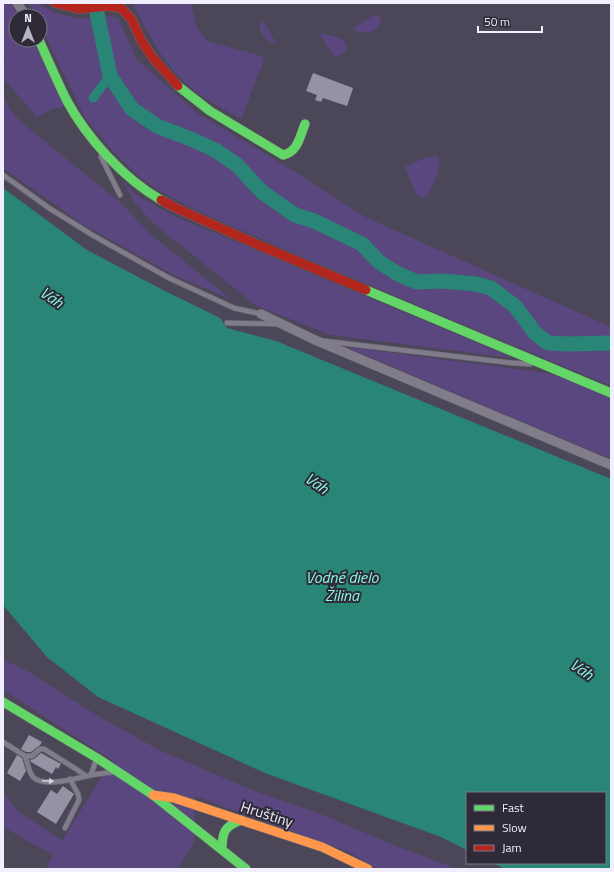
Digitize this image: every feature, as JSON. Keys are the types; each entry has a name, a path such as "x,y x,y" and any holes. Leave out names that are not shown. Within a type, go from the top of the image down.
{"street":[{"path":"56,3 69,8 82,9 117,6 123,9 129,15 143,43 157,64 188,95 217,115 283,155 288,155 294,150 305,124"},
{"path":"43,48 68,102 84,127 102,150 144,190 176,208 256,244 611,393"},
{"path":"261,314 315,340 611,465"},
{"path":"3,702 97,758 153,795 246,869"},
{"name":"Hruštiny","path":"153,795 174,798 322,847 368,869"},
{"path":"222,849 222,838 224,832 228,826 240,820"}],"lane":[{"path":"102,150 102,157 120,195"},
{"path":"3,175 49,208 94,236 169,278 234,308 261,314"},
{"path":"227,323 281,324"},
{"path":"315,340 513,364 541,364"},
{"path":"3,742 25,756 30,773 38,780 61,781 117,771"},
{"path":"25,756 32,756 40,749 44,749 86,776"},
{"path":"92,775 97,758"},
{"path":"65,828 79,800 78,794 70,779"}],"shaded area":[{"path":"3,3 9,3 13,8 8,8 8,48 37,48 64,105 61,108 55,108 37,117 4,79 3,70 6,61 3,58"},
{"path":"29,3 36,3 46,8 32,8"},
{"path":"134,3 191,3 197,28 207,41 265,57 241,119 199,94 178,76 154,43 134,6"},
{"path":"48,9 58,14 80,19 105,15 118,18 137,60 200,115 297,173 365,217 611,327 611,386 302,257 189,207 142,179 109,147 84,116 48,41"},
{"path":"376,14 380,19 380,25 376,29 366,33 353,30 354,28"},
{"path":"260,20 263,21 276,43 269,41 263,36 260,28"},
{"path":"321,33 343,39 347,46 345,52 337,57 334,56 320,35"},
{"path":"3,94 9,108 22,123 122,204 150,234 232,300 172,274 84,225 3,168"},
{"path":"436,156 440,161 436,178 428,194 425,197 420,197 417,195 405,168 406,166 428,157"},
{"path":"122,180 136,195 174,216 513,358 331,335 257,306 153,223 134,202"},
{"path":"346,347 546,373 611,392 611,459"},
{"path":"3,660 26,670 98,716 159,750 247,788 323,815 398,847 457,869 378,869 349,852 195,796 194,842 177,869 46,869 53,855 3,827 3,793 19,812 62,841 112,760 3,690"}],"water":[{"name":"Vodné dielo Žilina","path":"3,188 87,250 220,318 227,328 276,341 611,479 611,869 505,869 495,864 606,864 606,792 466,792 466,850 441,837 265,773 98,697 47,657 3,605"}],"building":[{"path":"313,73 353,88 347,106 323,98 321,102 315,100 317,95 306,91"},
{"path":"29,735 42,742 31,752 26,752 21,749"},
{"path":"41,753 61,764 58,769 56,767 52,774 31,762 30,760 34,759"},
{"path":"17,755 22,758 26,771 20,781 7,773"},
{"path":"63,786 74,794 56,824 37,812 51,790 57,794"}],"waterway":[{"path":"95,3 110,76 132,109 157,126 215,150 237,165 262,192 295,215 314,221 362,244 379,262 398,274 417,282 442,281 476,284 491,288 515,306 535,333 548,343 611,343"},
{"path":"93,98 110,76"}],"traffic: fast":[{"path":"43,48 67,101 85,129 120,169 147,191 161,200"},
{"path":"178,86 210,111 283,155 292,151 298,143 305,124"},
{"path":"366,290 611,393"},
{"path":"3,702 97,758 153,795 246,869"},
{"path":"222,849 223,838 226,830 228,827 241,820"}],"traffic: slow":[{"path":"153,795 174,798 322,847 368,869"}],"traffic: jam":[{"path":"55,3 79,9 107,6 121,8 132,20 141,40 153,58 178,86"},
{"path":"161,200 256,244 366,290"}],"water label":[{"name":"Váh","path":"52,297"},
{"name":"Váh","path":"317,483"},
{"name":"Váh","path":"582,669"}]}
